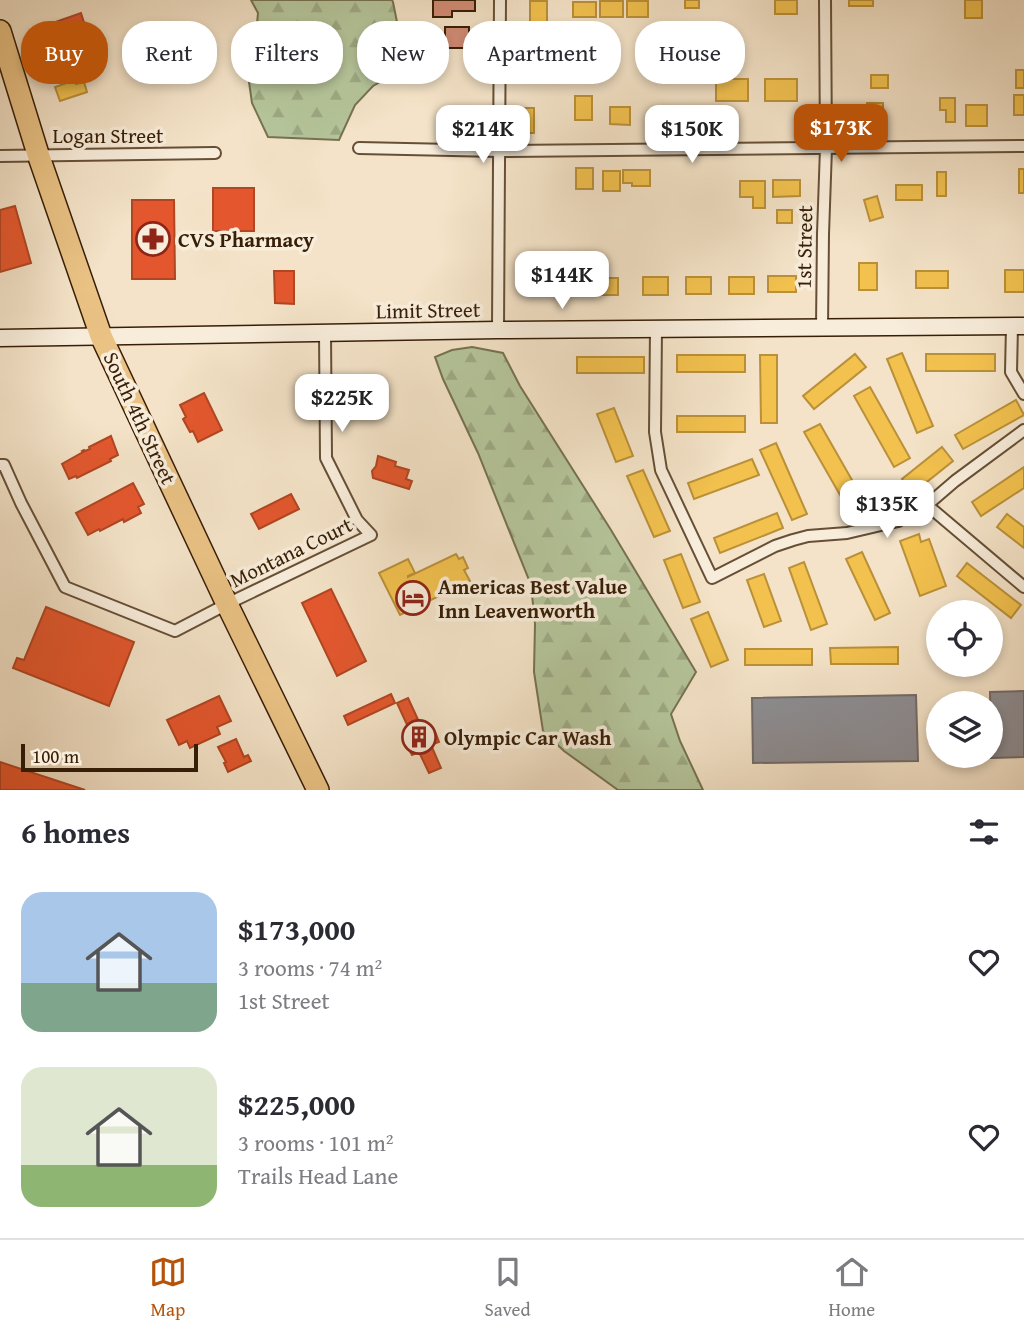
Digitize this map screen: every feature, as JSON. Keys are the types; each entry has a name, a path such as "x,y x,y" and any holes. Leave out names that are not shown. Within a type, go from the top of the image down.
{"highway":[{"name":"South 4th Street","path":"0,31 38,154 101,336 318,790"}],"street":[{"path":"498,330 500,0"},
{"name":"1st Street","path":"822,327 826,148 825,0"},
{"path":"359,148 499,151 1024,146"},
{"name":"Logan Street","path":"0,156 215,153"},
{"path":"1018,326 1011,372 1024,394"},
{"name":"Limit Street","path":"0,338 498,330 1018,326"},
{"path":"656,329 655,432 661,470 712,578 775,546 808,536 847,533 898,521 927,505 1024,430"},
{"name":"Montana Court","path":"0,465 4,465 65,587 175,631 371,534 357,520 326,458 325,333"},
{"path":"927,505 1024,587"}],"green space":[{"path":"251,0 392,0 397,21 357,21 357,84 377,84 355,105 339,140 268,137 252,103 249,84 343,84 343,21 257,21 258,13"},
{"path":"472,347 503,353 520,386 696,672 671,714 680,741 703,790 618,790 564,751 543,731 534,672 535,624 531,585 478,453 435,357 452,350"}],"building: Homes":[{"path":"685,0 699,0 699,8 685,8"},
{"path":"775,0 797,0 797,14 775,14"},
{"path":"849,0 873,0 873,6 849,6"},
{"path":"965,0 982,0 982,18 965,18"},
{"path":"530,1 547,1 547,21 530,21"},
{"path":"600,1 623,1 623,17 600,17"},
{"path":"627,1 648,1 648,17 627,17"},
{"path":"573,2 596,2 596,17 573,17"},
{"path":"1016,70 1024,70 1024,88 1016,88"},
{"path":"871,75 888,75 888,88 871,88"},
{"path":"745,79 748,79 748,101 716,101 716,84 745,84"},
{"path":"765,79 797,79 797,101 765,101"},
{"path":"64,84 85,84 87,92 60,101 55,87"},
{"path":"1014,95 1024,95 1024,115 1014,115"},
{"path":"575,96 592,96 592,120 575,120"},
{"path":"940,98 955,98 955,122 946,122 946,110 940,110"},
{"path":"867,103 883,103 883,125 867,125"},
{"path":"966,105 987,105 987,126 966,126"},
{"path":"610,107 630,107 630,125 610,124"},
{"path":"523,108 534,108 534,133 523,133"},
{"path":"576,168 593,168 593,189 576,189"},
{"path":"1019,169 1024,169 1024,193 1019,193"},
{"path":"623,170 650,170 650,186 623,183"},
{"path":"603,171 620,171 620,191 603,191"},
{"path":"937,172 946,172 946,196 937,196"},
{"path":"773,180 800,180 800,196 773,197"},
{"path":"740,181 765,181 765,208 753,208 753,197 740,197"},
{"path":"896,185 922,185 922,200 896,200"},
{"path":"877,196 883,217 870,221 864,200"},
{"path":"777,210 792,210 792,223 777,223"},
{"path":"859,263 877,263 877,290 859,290"},
{"path":"1005,270 1024,270 1024,292 1005,292"},
{"path":"916,271 948,271 948,288 916,288"},
{"path":"768,276 796,276 796,292 768,292"},
{"path":"643,277 668,277 668,295 643,295"},
{"path":"686,277 711,277 711,294 686,294"},
{"path":"729,277 754,277 754,294 729,294"},
{"path":"592,278 618,278 618,295 592,295"},
{"path":"902,353 933,426 917,433 887,359"},
{"path":"855,354 866,367 814,409 803,396"},
{"path":"926,354 995,354 995,371 926,371"},
{"path":"677,355 745,355 745,372 677,372"},
{"path":"760,355 777,355 777,423 761,423"},
{"path":"577,357 644,357 644,373 577,373"},
{"path":"870,387 910,458 894,467 854,396"},
{"path":"1016,400 1024,415 963,449 955,435"},
{"path":"614,408 633,456 616,462 597,414"},
{"path":"677,416 745,416 745,432 677,432"},
{"path":"820,424 860,494 844,502 804,432"},
{"path":"776,443 807,514 792,520 760,450"},
{"path":"942,447 953,461 913,493 902,479"},
{"path":"752,459 759,475 694,499 688,483"},
{"path":"1024,467 1024,488 981,516 972,502"},
{"path":"643,470 670,531 654,537 627,476"},
{"path":"777,513 783,528 720,553 714,538"},
{"path":"1007,514 1024,527 1024,548 997,527"},
{"path":"919,534 921,542 929,539 946,586 920,596 900,541"},
{"path":"862,552 890,613 875,620 846,559"},
{"name":"Americas Best Value Inn Leavenworth","path":"456,554 459,559 463,557 468,568 464,570 470,581 400,615 379,573 408,559 415,573 408,577"},
{"path":"681,554 700,602 683,608 664,560"},
{"path":"804,562 827,624 811,630 789,568"},
{"path":"967,563 1021,605 1011,618 1003,612 1003,600 988,600 957,576"},
{"path":"764,574 781,621 764,627 747,580"},
{"path":"708,612 728,660 711,667 691,619"},
{"path":"898,647 898,664 831,664 830,648"},
{"path":"745,649 812,649 812,665 745,665"}],"building: Shops":[{"path":"81,13 84,21 58,21"},
{"path":"213,188 254,188 254,231 213,231"},
{"name":"CVS Pharmacy","path":"132,200 174,200 175,279 132,279"},
{"path":"15,206 31,263 0,272 0,210"},
{"path":"274,271 294,271 294,304 275,303"},
{"path":"204,393 222,430 198,442 183,419 186,417 180,405"},
{"path":"111,436 118,455 77,478 76,476 69,479 62,464"},
{"path":"378,456 396,462 395,466 409,470 406,479 412,481 409,489 373,478 372,471"},
{"path":"133,483 144,504 138,507 141,513 88,535 76,513"},
{"path":"291,494 299,509 259,529 251,514"},
{"path":"331,589 366,661 337,676 302,603"},
{"path":"46,607 134,642 109,706 13,668 17,658 24,660"},
{"path":"391,694 395,703 348,725 344,716"},
{"path":"219,696 231,721 217,727 220,734 190,748 187,741 179,745 167,720"},
{"name":"Olympic Car Wash","path":"408,698 427,739 436,734 439,742 431,745 441,768 429,773 419,752 412,755 407,746 415,742 397,703"},
{"path":"236,739 244,757 248,755 251,761 228,772 218,747"},
{"path":"0,762 85,790 0,790"}],"building: Industry":[{"path":"1024,691 1024,757 1003,758 1003,692"},
{"path":"916,695 918,761 753,763 752,698"}],"building: Other":[{"path":"433,0 475,0 475,11 452,11 452,17 433,17"},
{"path":"449,27 463,27 463,48 449,48"}],"place":[{"name":"CVS Pharmacy","path":"153,239"},
{"name":"Americas Best Value Inn Leavenworth","path":"413,598"},
{"name":"Olympic Car Wash","path":"419,737"}]}
